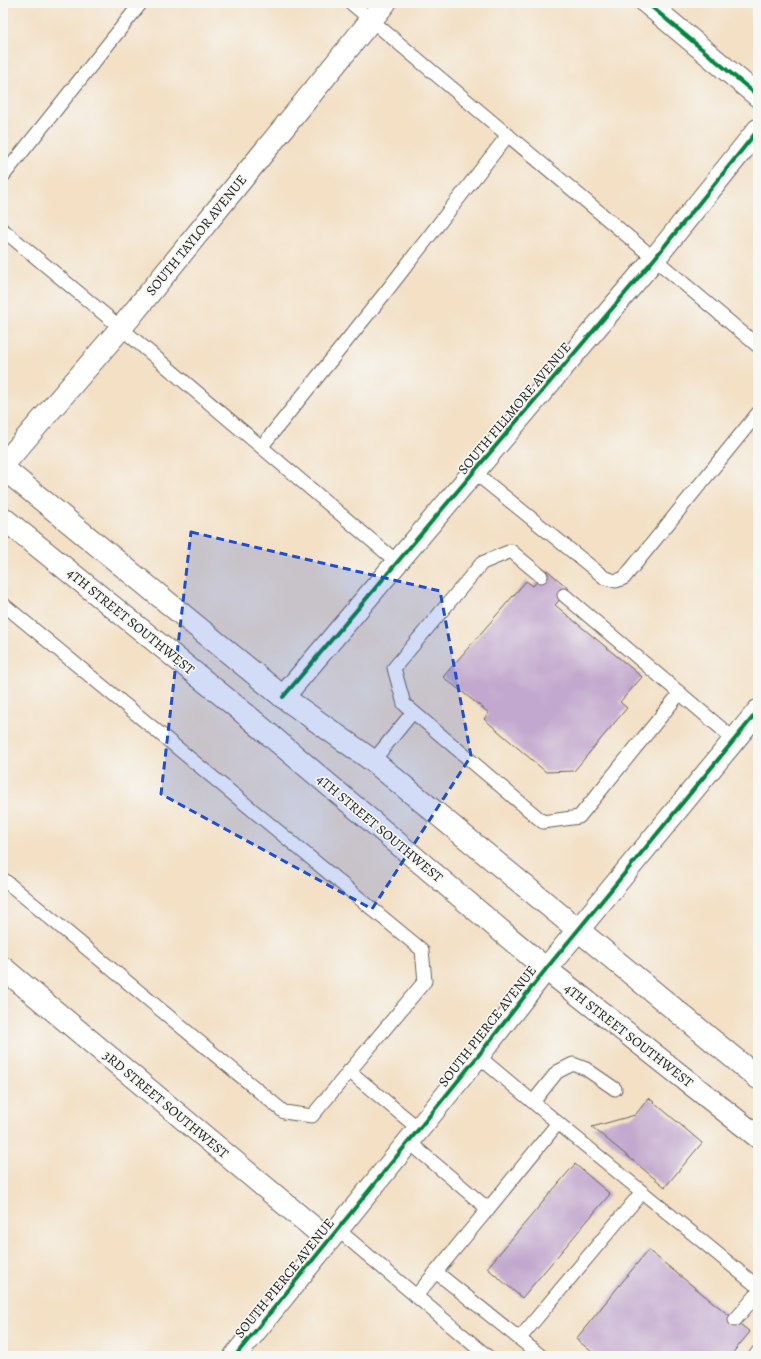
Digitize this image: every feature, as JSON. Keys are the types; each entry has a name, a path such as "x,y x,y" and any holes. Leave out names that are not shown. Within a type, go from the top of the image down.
{"main road":[{"name":"SOUTH TAYLOR AVENUE","path":"3,466 121,328 385,3"},
{"path":"647,3 758,96"},
{"name":"SOUTH FILLMORE AVENUE","path":"283,697 655,258 758,130"},
{"path":"3,466 283,697 373,761 758,1078"},
{"name":"4TH STREET SOUTHWEST","path":"3,518 244,713 546,969 758,1137"},
{"name":"SOUTH PIERCE AVENUE","path":"235,1356 414,1136 546,969 758,711"},
{"name":"3RD STREET SOUTHWEST","path":"3,968 333,1235"}],"lane":[{"path":"3,176 141,3"},
{"path":"351,3 758,346"},
{"path":"262,446 385,293 508,135"},
{"path":"3,230 262,446 397,562"},
{"path":"474,472 605,578 616,581 624,578 758,413"},
{"path":"541,576 511,550 482,563 394,668 404,704 543,822 579,817 680,693"},
{"path":"564,595 735,740"},
{"path":"3,604 422,950 425,981 312,1116 284,1112 3,879"},
{"path":"373,761 413,712"},
{"path":"478,1056 758,1287"},
{"path":"532,1102 557,1072 573,1064 586,1069 615,1089"},
{"path":"349,1071 488,1209"},
{"path":"416,1296 558,1123"},
{"path":"520,1338 642,1192"},
{"path":"333,1235 416,1296 487,1356"},
{"path":"436,1272 541,1356"},
{"path":"735,1320 758,1293"},
{"path":"754,1356 758,1352"}],"highlighted area":[{"path":"191,532 440,591 471,756 372,909 161,794"}],"building":[{"path":"547,570 569,589 555,605 642,677 620,702 627,708 574,771 546,772 484,719 489,713 443,677 526,581 533,586"},
{"path":"649,1098 702,1143 665,1187 592,1127 635,1115"},
{"path":"575,1164 610,1194 522,1298 487,1268"},
{"path":"648,1250 750,1332 730,1356 597,1356 576,1339"}],"cycle path":[{"path":"647,3 758,96"},
{"path":"283,697 655,258 758,130"},
{"path":"235,1356 478,1056 546,969 758,711"}]}
